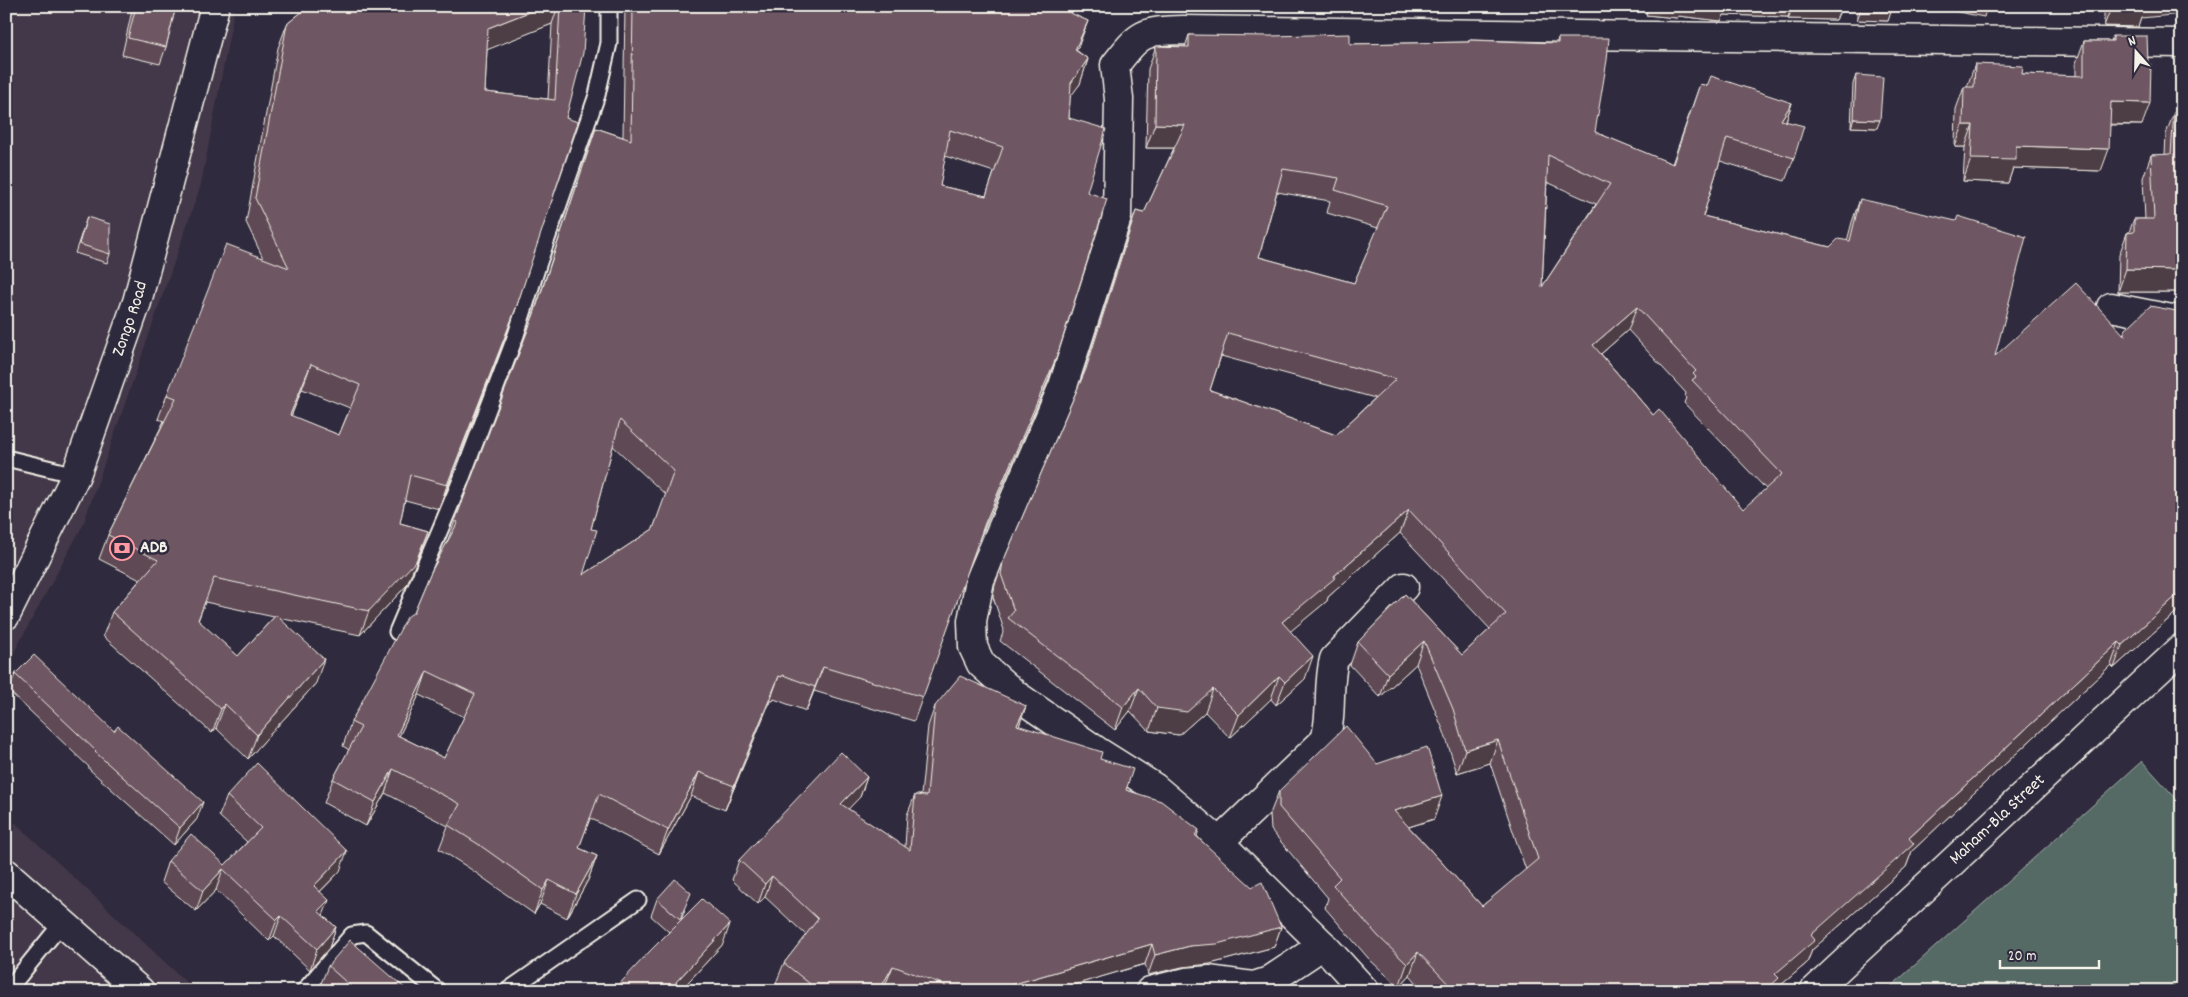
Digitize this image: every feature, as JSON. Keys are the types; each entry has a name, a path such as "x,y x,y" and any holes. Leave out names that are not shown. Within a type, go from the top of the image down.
{"street":[{"name":"Zongo Road","path":"6,615 76,475 137,302 215,6"},
{"path":"1365,991 1323,945 1219,842 1154,787 1097,751 1016,695 981,664 974,646 972,621 980,580 1063,386 1117,217 1119,100 1115,65 1135,39 1155,31 1183,30 2182,43"},
{"path":"2111,307 2182,321"},
{"path":"1219,842 1325,740 1329,727 1331,669 1334,659 1404,587"},
{"name":"Maham-Bla Street","path":"1814,991 2182,648"},
{"path":"6,873 129,987"},
{"path":"1150,991 1186,982 1210,980 1254,986 1269,981 1323,945"}],"lane":[{"path":"397,632 462,480 516,336 539,262 597,95 609,43 609,6"},
{"path":"6,458 76,475"},
{"path":"506,991 638,900"},
{"path":"7,991 62,923"},
{"path":"304,991 352,935 366,933 438,991"}],"shaded area":[{"path":"6,6 235,6 201,185 83,525 6,667"},
{"path":"6,814 196,991 6,991"}],"green space":[{"path":"2142,761 2182,805 2182,991 1886,991"}],"building":[{"path":"136,6 176,6 166,47 128,38"},
{"path":"309,6 544,6 488,28 485,92 555,100 560,6 586,6 583,53 566,118 578,122 516,308 447,485 410,475 400,523 428,531 416,561 369,611 214,578 198,620 238,656 276,615 324,659 257,735 225,704 221,709 112,612 158,560 108,535 176,398 167,395 226,244 289,268 255,198 287,24","holes":["311,364 360,385 339,435 290,415"]},
{"path":"633,6 1055,6 1088,21 1075,50 1088,59 1071,83 1069,118 1106,129 1087,192 1107,199 1057,356 985,523 923,697 823,667 815,687 783,675 782,677 779,676 734,786 699,772 668,830 599,794 579,848 597,856 576,894 549,880 543,890 448,825 460,804 393,769 375,802 333,779 361,727 351,722 407,617 414,612 430,574 458,522 455,521 534,314 596,128 631,140","holes":["950,130 1003,147 986,196 940,186","620,420 674,471 653,529 583,575 597,530 591,529","427,671 475,694 444,758 397,735"]},
{"path":"1860,6 1892,6 1891,12 1860,12"},
{"path":"1976,6 1987,6 1987,9"},
{"path":"2111,6 2145,6 2145,8 2111,8"},
{"path":"1350,34 1350,44 1469,42 1469,40 1558,43 1558,38 1609,38 1595,132 1673,164 1700,84 1707,86 1711,76 1792,103 1781,120 1804,126 1794,158 1727,138 1703,216 1830,247 1838,239 1850,241 1860,199 1956,221 1958,216 2026,237 1995,356 2076,283 2125,336 2125,330 2150,306 2182,312 2182,591 2122,645 2119,642 1909,838 1914,844 1811,935 1815,940 1775,974 1779,978 1765,991 1455,991 1418,952 1407,964 1378,936 1333,885 1340,878 1279,807 1279,791 1346,726 1377,764 1427,747 1442,796 1394,811 1482,906 1538,859 1498,740 1465,750 1453,709 1424,641 1388,674 1358,642 1405,594 1462,655 1506,614 1409,510 1334,576 1335,578 1282,622 1313,656 1285,682 1279,676 1239,715 1213,689 1187,712 1157,708 1139,688 1123,707 1008,618 1014,611 1001,574 1003,562 1086,369 1136,211 1144,213 1185,125 1155,124 1156,46 1189,47 1189,35 1270,36","holes":["1548,155 1610,184 1542,287","1283,169 1339,178 1335,190 1387,206 1354,283 1259,257","1637,307 1696,371 1693,374 1696,377 1692,380 1782,474 1743,509 1659,409 1653,415 1593,345","1228,333 1396,379 1336,435 1210,390"]},
{"path":"2113,36 2147,36 2148,64 2151,64 2150,103 2111,102 2109,149 2016,146 2016,160 1971,159 1973,125 1963,125 1964,87 1974,87 1975,64 2023,66 2022,74 2084,76 2084,41 2113,41"},
{"path":"1856,75 1883,77 1880,120 1854,119"},
{"path":"2174,112 2182,112 2182,270 2126,269 2127,233 2134,232 2134,219 2154,219 2151,155 2171,154"},
{"path":"87,217 110,224 110,254 79,244"},
{"path":"34,655 114,731 118,726 203,802 180,828 95,752 15,674"},
{"path":"960,676 1026,706 1017,725 1102,752 1100,759 1133,769 1126,790 1161,801 1199,830 1195,835 1252,887 1262,882 1281,927 1217,944 1190,946 1155,955 1152,944 990,991 945,991 945,985 893,966 879,991 804,991 810,984 784,963 818,919 772,876 765,884 739,860 841,752 867,777 841,804 910,850 915,795 927,796 935,706"},
{"path":"257,763 347,851 314,886 329,900 318,911 336,927 317,949 281,916 277,920 223,869 203,891 168,861 191,834 225,865 261,828 227,796"},
{"path":"675,879 691,893 680,919 657,899"},
{"path":"702,899 730,924 676,982 681,991 613,991 649,952"},
{"path":"350,940 408,991 356,991 328,966"},
{"path":"1245,983 1251,991 1236,991"}],"place":[{"name":"ADB","path":"122,548"}]}
